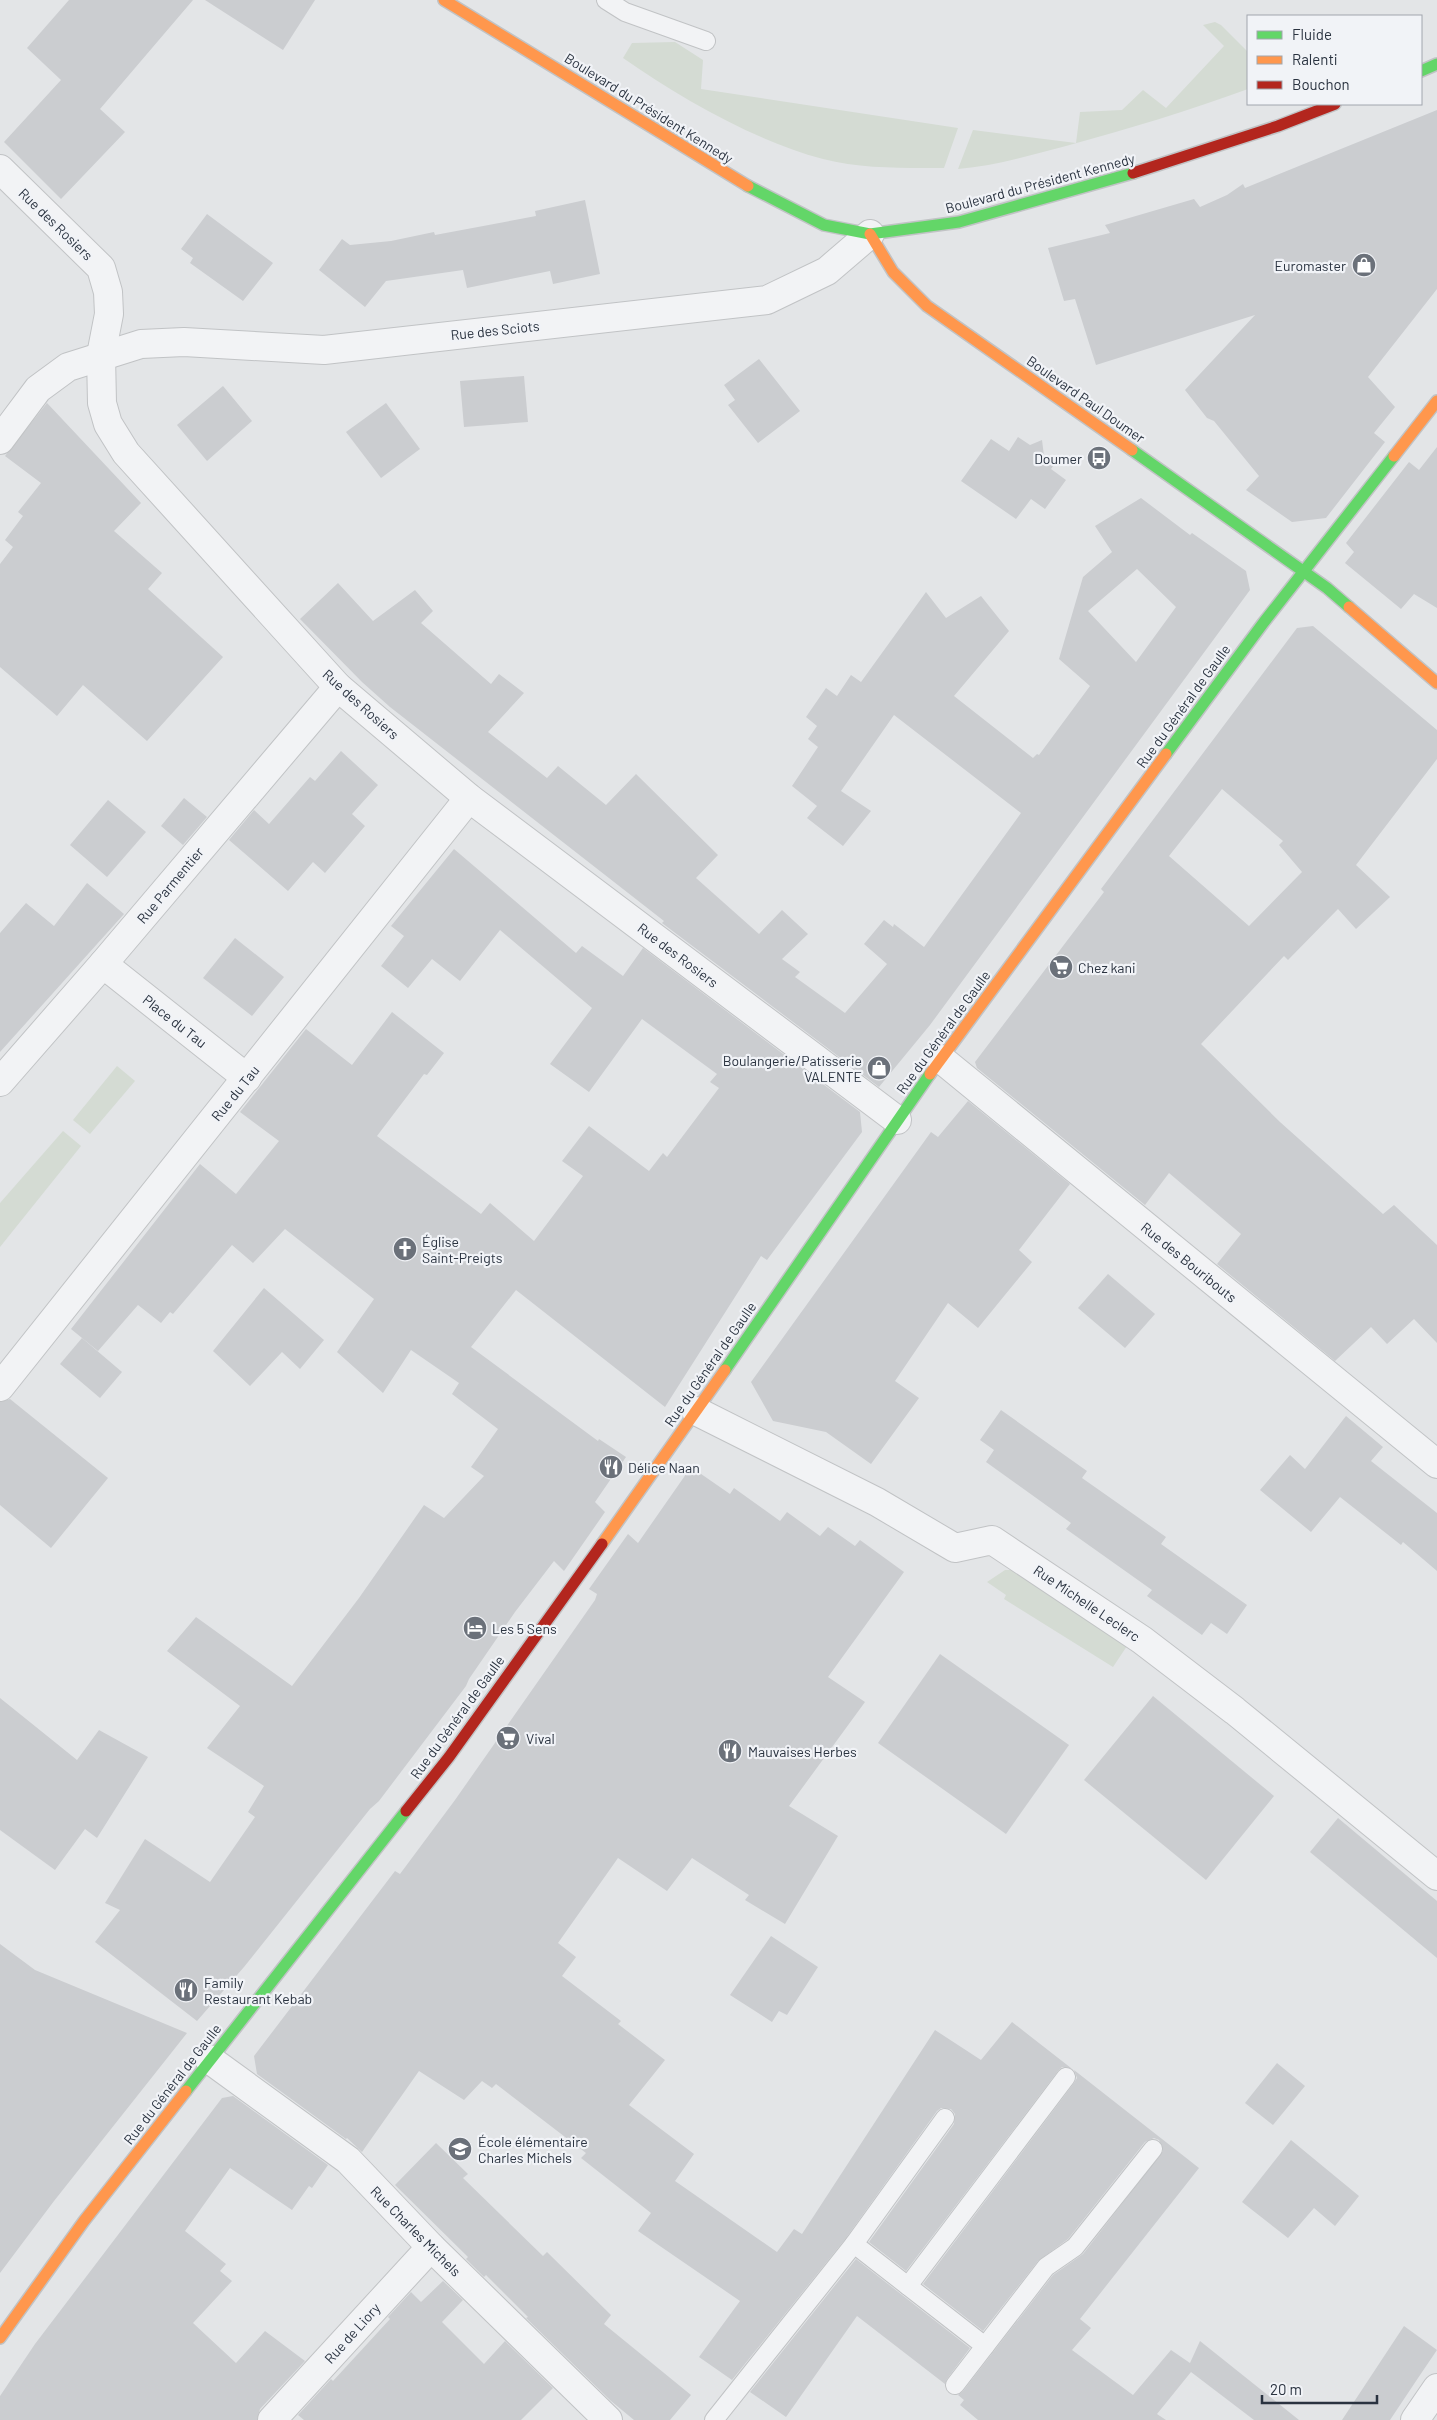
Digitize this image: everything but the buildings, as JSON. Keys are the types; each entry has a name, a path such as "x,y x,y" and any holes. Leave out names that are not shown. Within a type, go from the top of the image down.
{"main road":[{"name":"Boulevard du Président Kennedy","path":"444,0 756,191 824,226 870,234 959,222 1170,163 1278,126 1323,106"},
{"path":"1422,70 1437,64"},
{"name":"Boulevard Paul Doumer","path":"870,234 893,272 927,306 1327,588 1437,683"},
{"name":"Rue du Général de Gaulle","path":"0,2338 84,2221 209,2059 449,1757 696,1411 941,1059 1303,571 1437,401"}],"street":[{"name":"Rue des Rosiers","path":"0,169 101,268 108,292 110,314 101,355 102,403 108,424 126,453 338,687 469,798 897,1120"},
{"name":"Rue des Sciots","path":"0,440 38,389 68,367 101,355 142,344 184,342 324,350 768,300 827,271 870,234"},
{"name":"Rue Parmentier","path":"0,1082 103,964 338,687"},
{"name":"Rue du Tau","path":"0,1387 469,798"},
{"name":"Place du Tau","path":"103,964 247,1078"},
{"name":"Rue des Bouribouts","path":"941,1059 1437,1464"},
{"name":"Rue Michelle Leclerc","path":"696,1411 877,1502 955,1548 992,1540 1142,1640 1235,1711 1437,1876"},
{"name":"Rue Charles Michels","path":"209,2059 348,2160 601,2418"},
{"name":"Rue de Liory","path":"272,2420 431,2246"},
{"path":"1415,2420 1437,2388"}],"lane":[{"path":"606,0 624,12 706,41"},
{"path":"908,2286 1066,2078"},
{"path":"714,2420 854,2244 945,2118"},
{"path":"954,2385 1046,2268 1075,2247 1153,2149"},
{"path":"854,2244 985,2346"}],"shaded area":[{"path":"1215,22 1221,25 1247,51 1247,89 1203,105 1066,146 999,163 958,169 973,130 1076,143 1080,112 1122,110 1143,90 1166,108 1224,46 1203,25"},
{"path":"675,42 703,60 701,89 958,128 944,168 853,165 797,151 745,130 719,117 623,58 632,43"},
{"path":"117,1066 135,1081 90,1134 73,1120"},
{"path":"63,1131 81,1146 0,1247 0,1203"},
{"path":"1005,1570 1014,1570 1127,1646 1113,1667 1004,1599 1006,1595 987,1582"}],"traffic: fast":[{"path":"1422,71 1437,64"},
{"path":"748,186 824,225 870,234 959,222 1133,173"},
{"path":"1132,450 1327,588 1349,607"},
{"path":"1166,754 1264,622 1394,456"},
{"path":"725,1370 930,1074"},
{"path":"186,2091 406,1811"}],"traffic: slow":[{"path":"444,0 748,186"},
{"path":"870,234 893,272 927,306 1132,450"},
{"path":"1394,456 1437,401"},
{"path":"1349,607 1437,683"},
{"path":"930,1074 1166,754"},
{"path":"602,1544 725,1370"},
{"path":"0,2338 84,2221 186,2091"}],"traffic: jam":[{"path":"1133,173 1278,126 1332,105"},
{"path":"406,1811 449,1757 602,1544"}],"place":[{"name":"Euromaster","path":"1364,265"},
{"name":"Doumer","path":"1099,458"},
{"name":"Chez kani","path":"1061,967"},
{"name":"Boulangerie/Patisserie VALENTE","path":"879,1068"},
{"name":"Église Saint-Preigts","path":"405,1249"},
{"name":"Délice Naan","path":"611,1467"},
{"name":"Les 5 Sens","path":"475,1628"},
{"name":"Vival","path":"508,1738"},
{"name":"Mauvaises Herbes","path":"730,1751"},
{"name":"Family Restaurant Kebab","path":"186,1990"},
{"name":"École élémentaire Charles Michels","path":"460,2149"}]}
